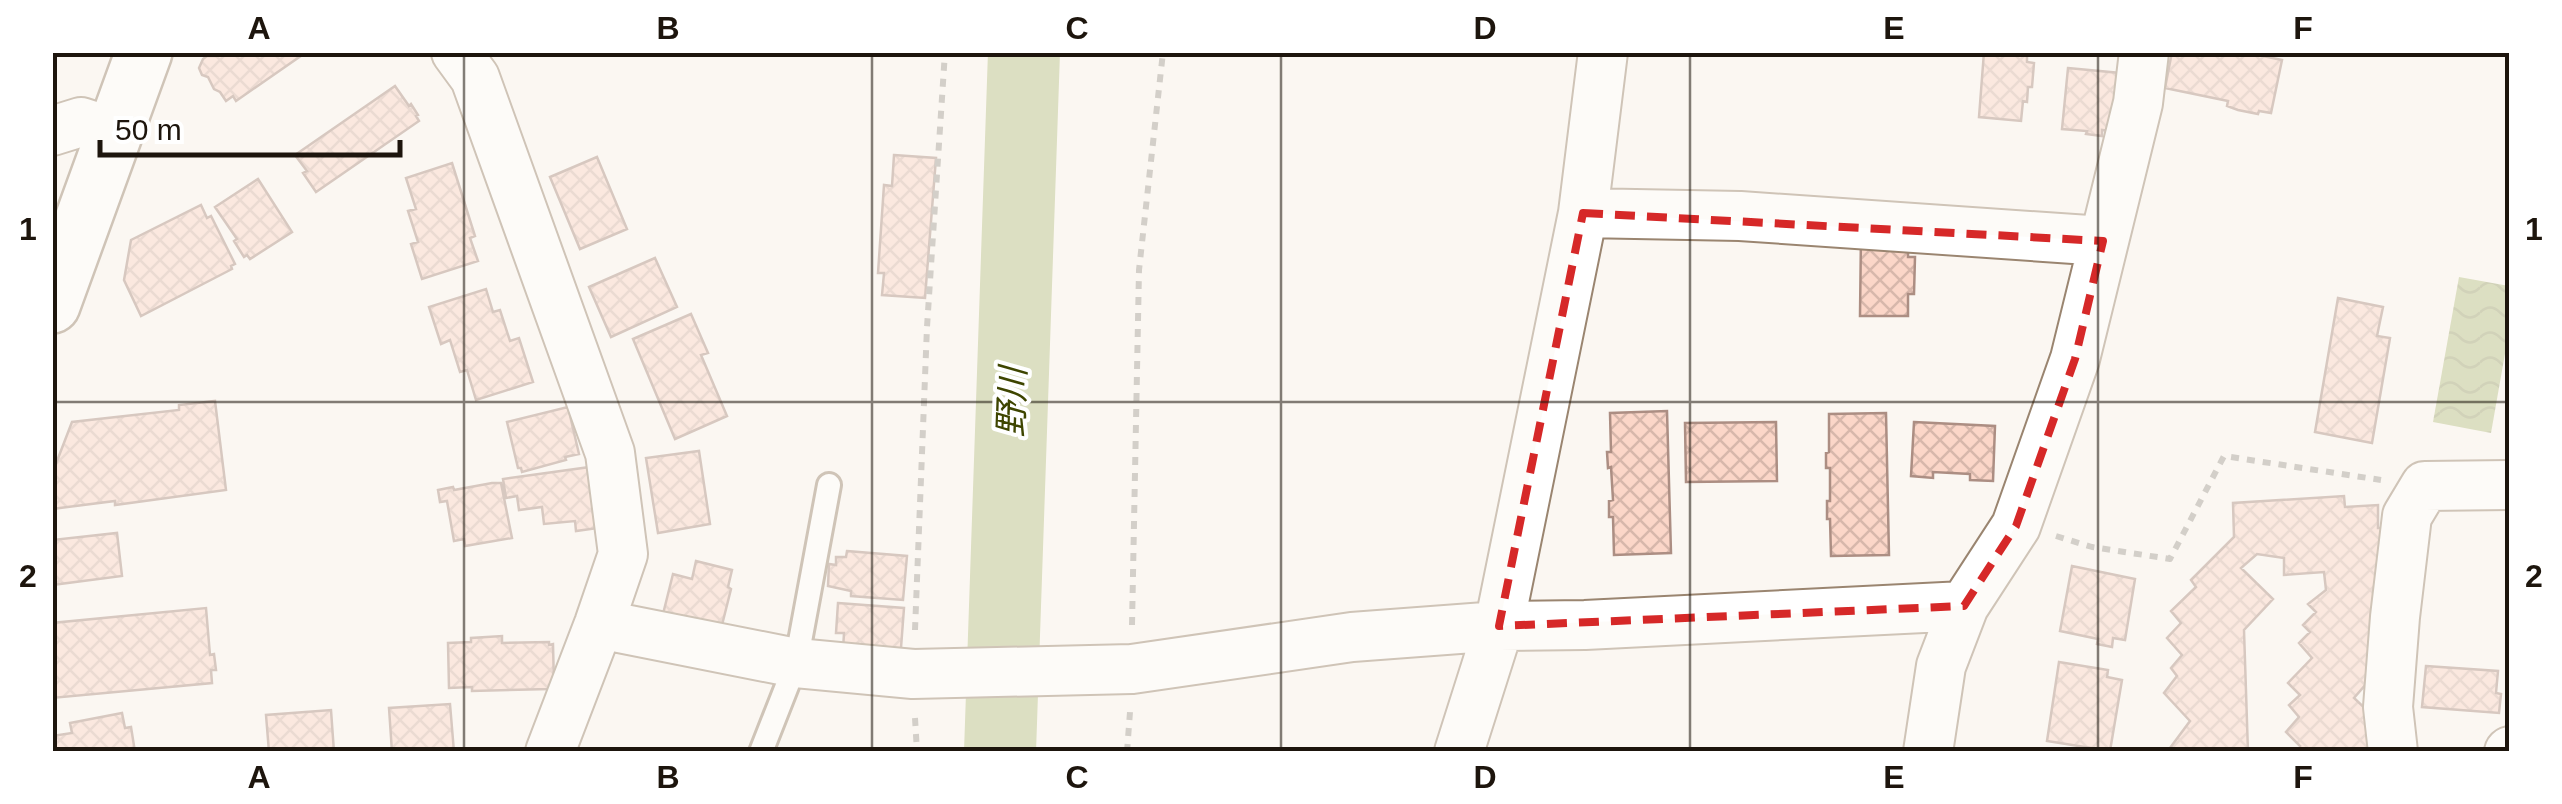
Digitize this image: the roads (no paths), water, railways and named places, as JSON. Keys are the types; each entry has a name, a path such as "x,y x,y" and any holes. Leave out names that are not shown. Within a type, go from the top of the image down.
{"main road":[{"path":"52,304 144,52"}],"street":[{"path":"456,52 475,78 610,453 623,554 550,752"},
{"path":"1459,752 1500,626 1582,213 1603,52"},
{"path":"1928,752 1941,666 1964,606 2016,526 2075,360 2138,102 2144,52"},
{"path":"52,131 81,122 115,133"},
{"path":"1582,213 1740,216 2102,241"},
{"path":"2393,752 2388,707 2407,516 2424,486 2510,485"},
{"path":"599,624 796,664 927,673 1125,669 1352,637 1500,626 1964,606"}],"lane":[{"path":"761,752 796,664 828,485"}],"water":[{"path":"2459,277 2509,286 2509,331 2491,433 2433,422"}],"waterway":[{"name":"野川","path":"1000,752 1024,52"}]}
